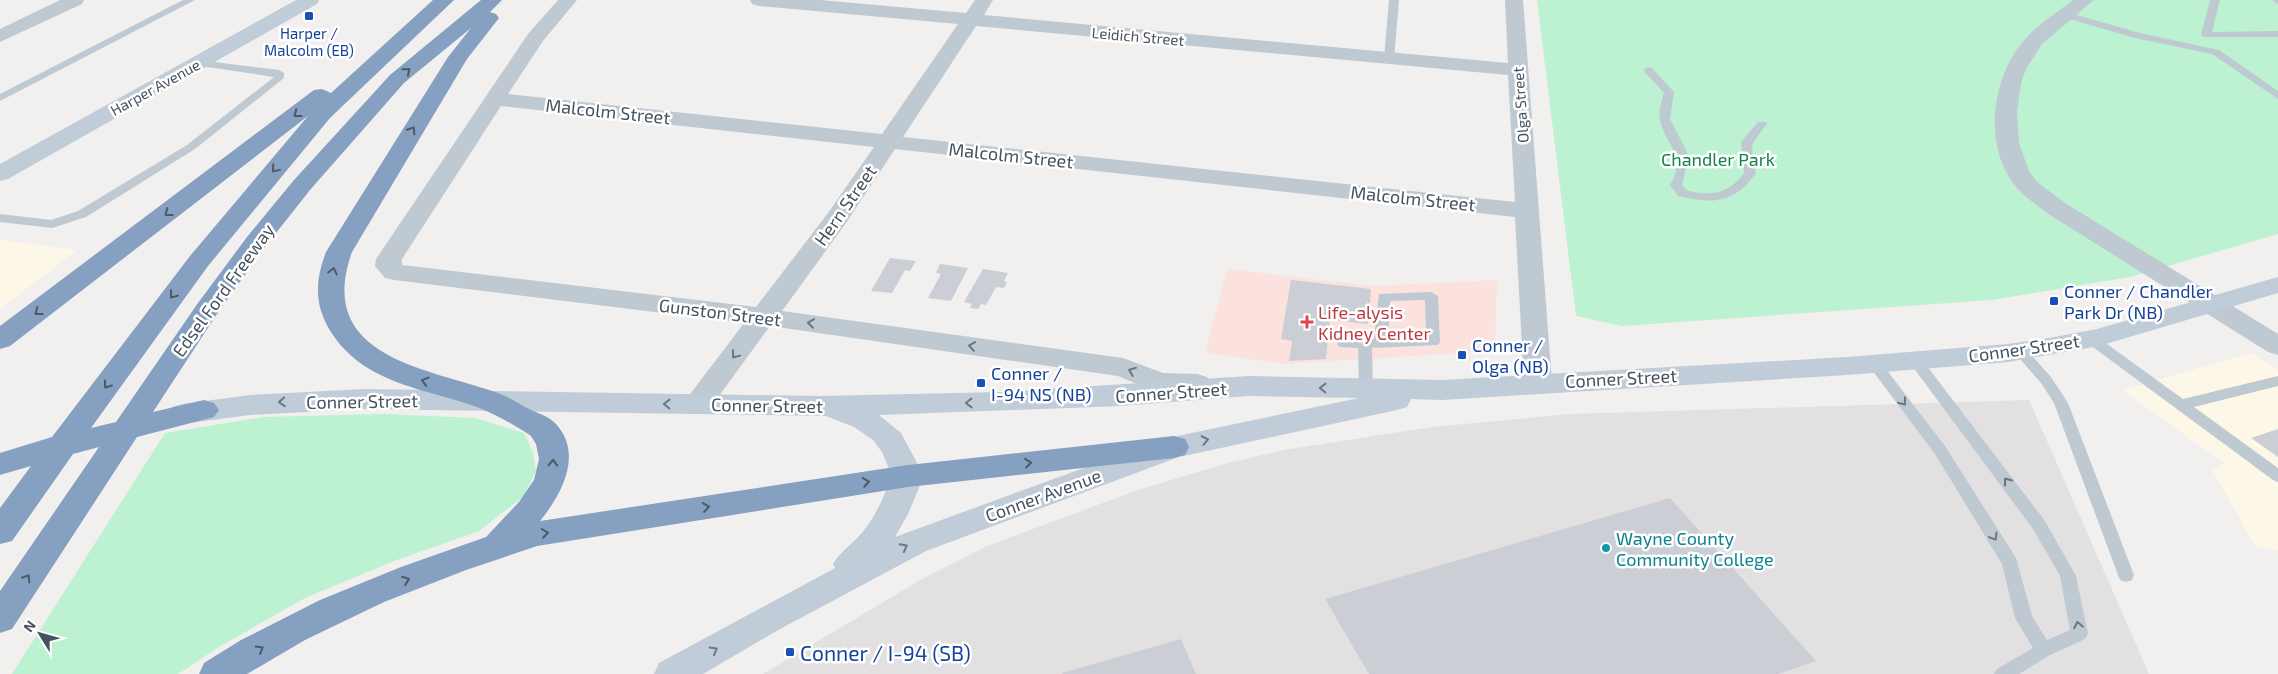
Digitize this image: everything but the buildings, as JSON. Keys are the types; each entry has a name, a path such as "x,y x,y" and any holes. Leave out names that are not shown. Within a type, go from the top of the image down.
{"highway":[{"name":"Edsel Ford Freeway","path":"0,532 140,338 199,261 322,113 419,21 445,0"},
{"name":"Edsel Ford Freeway","path":"0,619 207,309 256,242 302,185 398,78 493,0"},
{"path":"498,546 535,504 548,483 554,467 554,460 552,445 543,429 489,401 398,373 368,357 356,346 335,319 331,308 329,289 333,266 339,252 404,142 458,57 503,0"},
{"path":"0,340 419,21"},
{"path":"6,457 204,410"},
{"path":"217,674 302,625 373,593 498,546 537,534 908,476 1174,447"}],"main road":[{"name":"Harper Avenue","path":"0,174 310,0"},
{"name":"Conner Street","path":"204,410 300,401 364,399 821,406 1041,400 1249,386 1442,390 1874,364 2020,351 2091,338 2278,285"},
{"name":"Conner Avenue","path":"672,674 768,619 914,542 1174,447 1442,390"},
{"path":"768,619 852,563 876,542 898,503 908,476 898,448 872,422 856,415 821,406"}],"street":[{"path":"0,36 75,0"},
{"path":"494,99 536,38 568,0"},
{"name":"Leidich Street","path":"759,0 1518,70"},
{"name":"Hern Street","path":"698,404 765,317 984,0"},
{"name":"Olga Street","path":"1514,0 1538,383"},
{"path":"2085,0 2036,39 2023,55 2013,74 2008,93 2006,114 2010,144 2017,171 2033,190 2056,208 2278,346"},
{"name":"Malcolm Street","path":"494,99 1527,211"},
{"name":"Gunston Street","path":"494,99 389,259 388,266 390,269 412,275 765,317 1123,367 1159,382 1249,386"}],"lane":[{"path":"0,98 190,0"},
{"path":"1389,59 1394,0"},
{"path":"2215,0 2206,35 2278,34"},
{"path":"2066,15 2130,34 2215,52 2278,96"},
{"path":"0,218 52,224 82,214 191,147 279,78 279,73 199,63"},
{"path":"1648,70 1669,92 1665,119 1683,156 1679,180 1676,186 1682,193 1710,198 1720,197 1743,184 1750,173 1745,146 1747,138 1762,124"},
{"path":"1344,344 1365,345 1433,342 1431,296 1384,297 1381,344"},
{"path":"2091,338 2278,476"},
{"path":"1365,345 1366,389"},
{"path":"2020,351 2046,380 2061,403 2126,575"},
{"path":"1915,360 2039,525 2068,576 2079,634 2044,650 2003,674"},
{"path":"1874,364 1940,450 2010,563 2024,618 2044,650"},
{"path":"2181,405 2278,381"}],"shaded area":[{"path":"0,240 77,250 0,309"},
{"path":"1227,269 1372,286 1497,280 1495,351 1284,364 1205,353"},
{"path":"2252,353 2278,370 2278,551 2255,546 2213,471 2224,463 2122,390"},
{"path":"2029,400 2149,674 763,674 922,579 987,546 1138,490 1228,463 1284,450 1432,427 1570,414"}],"green space":[{"name":"Chandler Park","path":"1537,0 2278,0 2278,234 2130,277 1992,300 1622,326 1576,316"},
{"path":"384,414 475,418 524,433 533,452 536,471 524,496 479,531 394,561 305,598 219,647 178,674 12,674 165,433 264,417"}],"place":[{"name":"Harper / Malcolm (EB)","path":"309,16"},
{"name":"Conner / Chandler Park Dr (NB)","path":"2054,301"},
{"name":"Life-alysis Kidney Center","path":"1307,322"},
{"name":"Conner / Olga (NB)","path":"1462,355"},
{"name":"Conner / I-94 NS (NB)","path":"981,383"},
{"name":"Wayne County Community College","path":"1606,548"},
{"name":"Conner / I-94 (SB)","path":"790,652"}]}
